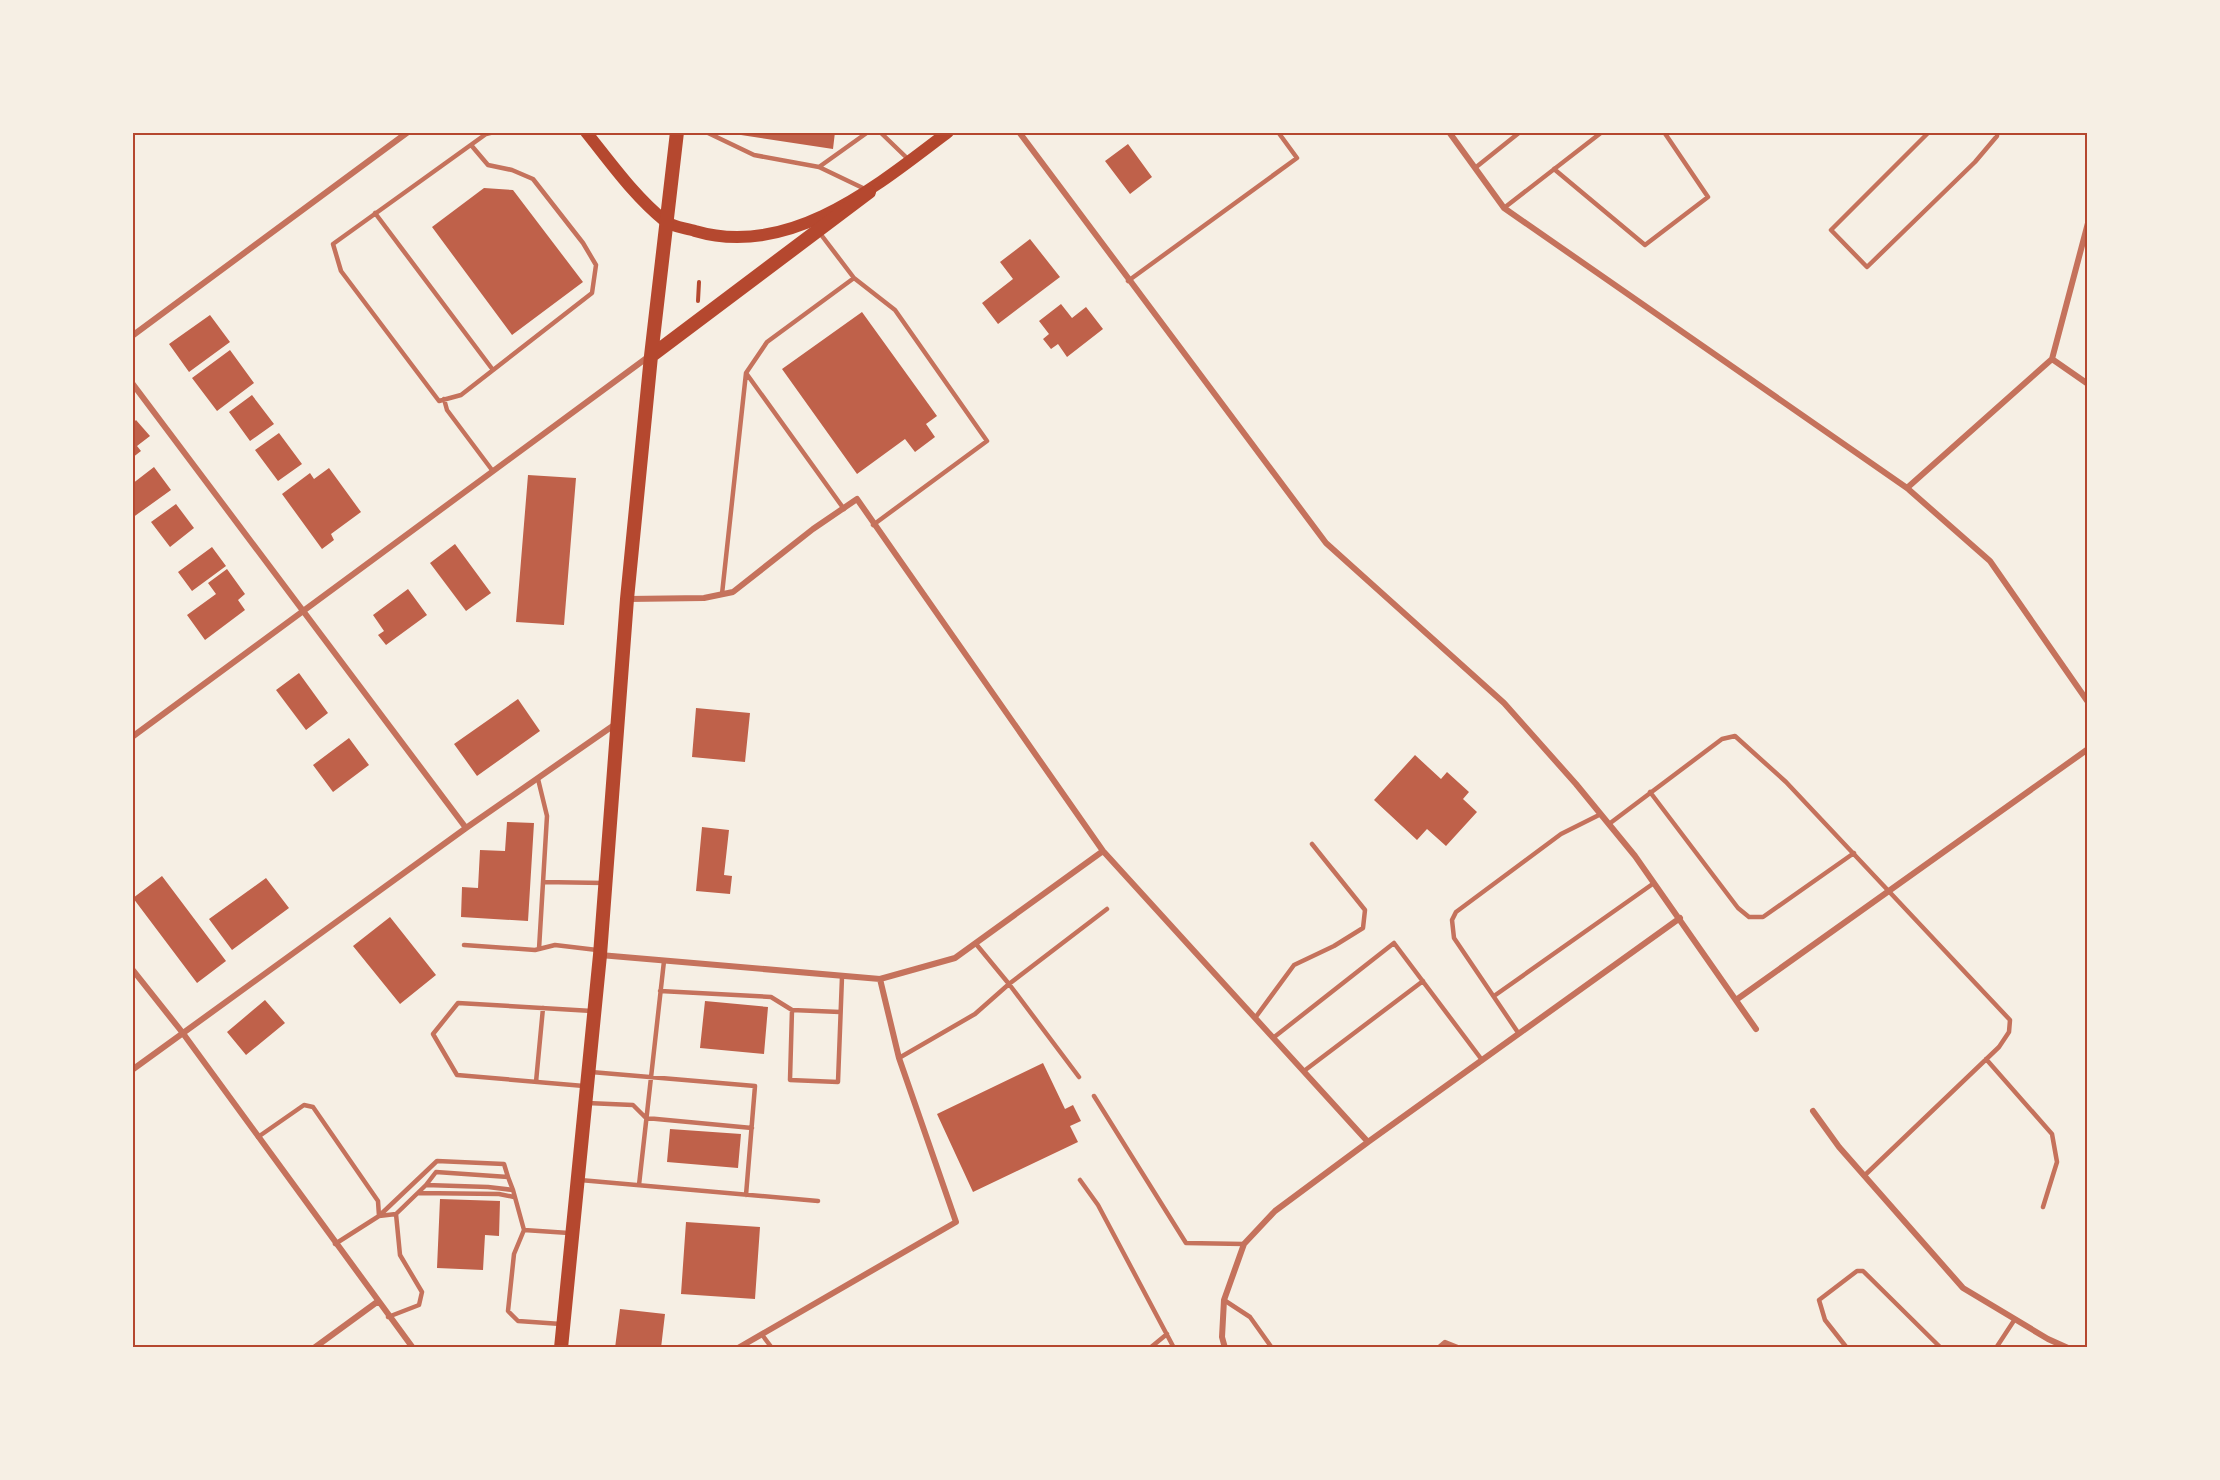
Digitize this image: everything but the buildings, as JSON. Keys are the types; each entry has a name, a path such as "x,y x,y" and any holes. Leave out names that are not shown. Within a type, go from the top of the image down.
{"main road":[{"path":"586,132 631,189 667,223 718,236 755,235 798,227 869,192"},
{"path":"561,1348 600,953 627,599 651,356 677,132"},
{"path":"651,356 948,132"}],"street":[{"path":"132,336 408,132"},
{"path":"1019,132 1128,281 1326,543 1504,703 1609,824 1680,918 1756,1029"},
{"path":"1449,132 1504,208 1907,488 1990,561 2088,702"},
{"path":"1907,488 2052,359 2088,223"},
{"path":"132,738 492,470 651,356"},
{"path":"2052,359 2088,384"},
{"path":"132,384 466,828"},
{"path":"627,599 704,598 733,592 857,499 1103,851 1368,1142"},
{"path":"132,1070 466,828 618,723"},
{"path":"1736,1000 2088,749"},
{"path":"600,953 664,961 880,979 956,958 1103,851"},
{"path":"1224,1348 1222,1337 1224,1300 1244,1244 1275,1211 1680,918"},
{"path":"132,969 182,1032 412,1348"},
{"path":"738,1348 763,1336 956,1222 899,1058 880,979"},
{"path":"1813,1111 1864,1176 1963,1288 2068,1348"},
{"path":"314,1348 377,1302"}],"lane":[{"path":"471,145 488,165 512,170 533,179 583,243 596,265 592,293 461,395 439,401 341,271 333,243 486,134 494,132"},
{"path":"706,132 754,155 819,167 869,192"},
{"path":"721,139 724,132"},
{"path":"819,167 868,132"},
{"path":"880,132 910,161"},
{"path":"1128,281 1297,158 1278,132"},
{"path":"1475,168 1520,132"},
{"path":"1504,208 1602,132"},
{"path":"1554,169 1645,245 1708,197 1664,132"},
{"path":"1929,132 1831,230 1868,267 1975,162 1997,136 1997,132"},
{"path":"375,213 493,370"},
{"path":"817,230 854,278 895,310 987,441 873,525"},
{"path":"722,594 746,373 767,342 854,278"},
{"path":"746,373 843,508"},
{"path":"444,399 447,410 492,470"},
{"path":"1609,824 1722,739 1735,736 1786,782 2010,1020 2009,1032 1986,1059 1864,1176"},
{"path":"538,779 547,816 539,949"},
{"path":"1650,792 1738,908 1749,917 1763,918 1854,853"},
{"path":"1519,1034 1454,938 1452,920 1456,912 1562,834 1601,814"},
{"path":"1255,1018 1294,964 1334,946 1363,928 1365,910 1312,844"},
{"path":"543,882 605,883"},
{"path":"1494,996 1654,883"},
{"path":"899,1058 975,1014 1009,984 1107,909"},
{"path":"1273,1038 1394,943 1482,1060"},
{"path":"976,944 1079,1077"},
{"path":"464,945 539,949 555,945 600,953"},
{"path":"639,1185 664,961"},
{"path":"792,1010 790,1080 838,1082 842,977"},
{"path":"1304,1071 1423,981"},
{"path":"660,991 771,998 792,1010 840,1012"},
{"path":"586,1086 457,1075 433,1034 458,1003 594,1011"},
{"path":"537,1082 543,1008"},
{"path":"1986,1059 2052,1134 2057,1162 2043,1207"},
{"path":"588,1071 755,1086 747,1195"},
{"path":"1094,1096 1186,1243 1244,1244"},
{"path":"585,1103 633,1106 646,1118 752,1128"},
{"path":"258,1137 303,1105 313,1107 378,1201 379,1215"},
{"path":"335,1244 379,1215 437,1161 504,1164 524,1230 514,1254 508,1311 518,1321 563,1324"},
{"path":"379,1215 396,1214 436,1172 508,1177"},
{"path":"577,1180 818,1201"},
{"path":"1080,1180 1098,1206 1174,1348"},
{"path":"426,1185 488,1187 513,1191"},
{"path":"418,1193 499,1194 514,1197"},
{"path":"388,1317 419,1305 422,1292 400,1255 396,1214"},
{"path":"524,1230 572,1234"},
{"path":"1847,1348 1825,1320 1819,1300 1857,1271 1863,1271 1941,1348"},
{"path":"1224,1300 1251,1317 1272,1348"},
{"path":"1996,1348 2015,1319"},
{"path":"1150,1348 1167,1334"},
{"path":"763,1336 772,1348"},
{"path":"1438,1348 1445,1342 1460,1348"}],"path":[{"path":"698,301 699,282"}]}
